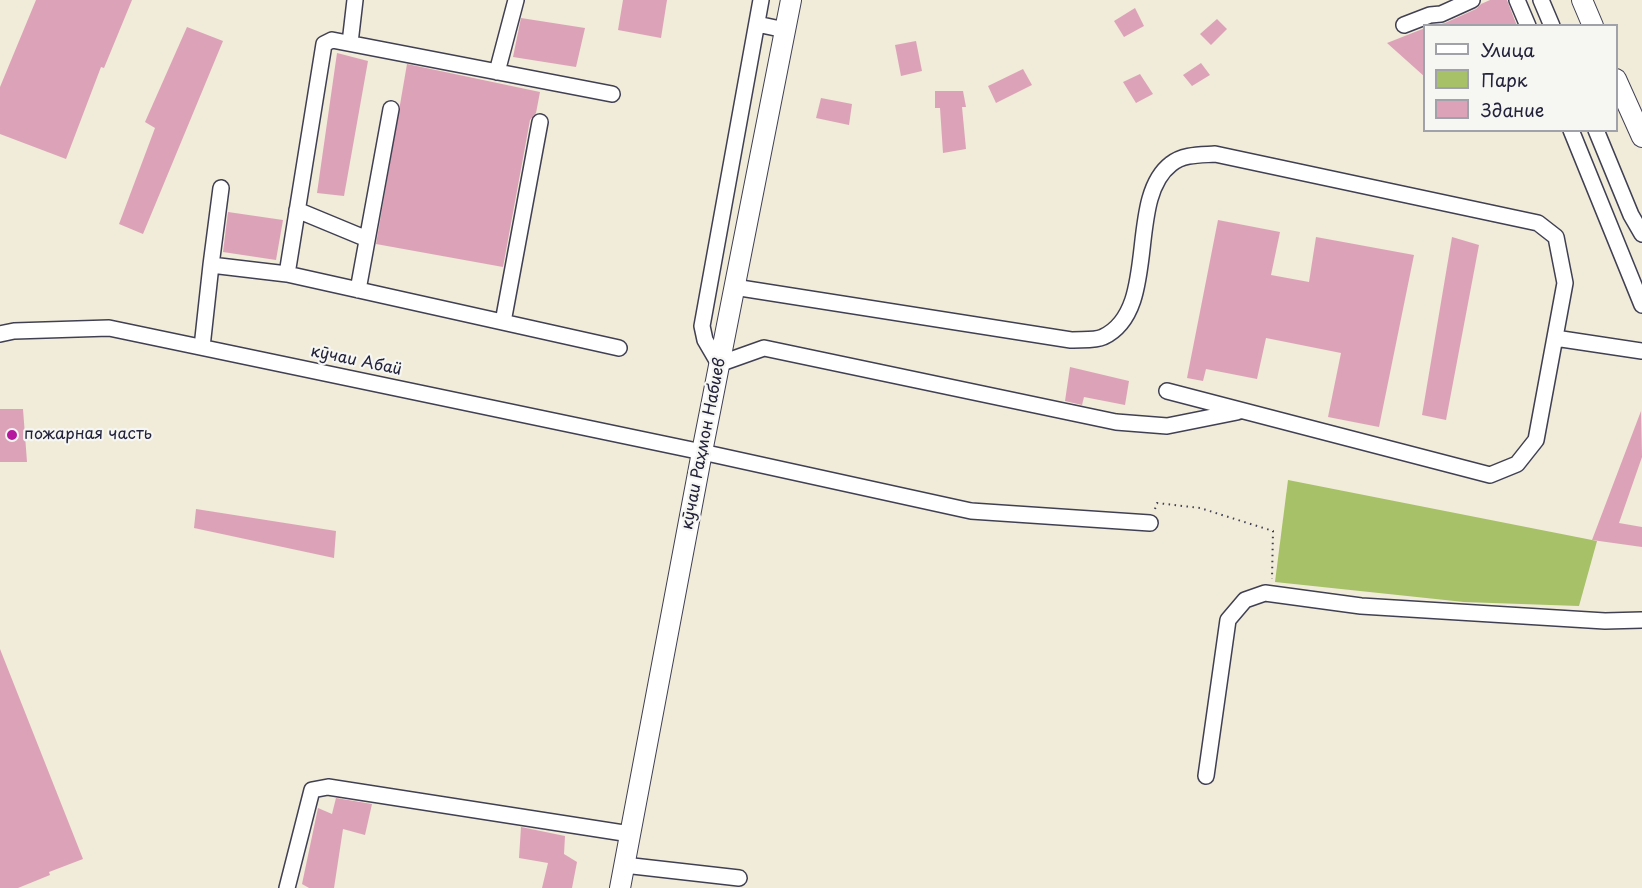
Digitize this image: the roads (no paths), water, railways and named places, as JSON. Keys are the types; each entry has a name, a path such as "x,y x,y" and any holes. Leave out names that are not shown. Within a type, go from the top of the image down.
{"main road":[{"name":"кӯчаи Раҳмон Набиев","path":"620,888 702,452 791,0"},
{"path":"1582,0 1592,24"},
{"path":"1618,81 1642,137"}],"street":[{"path":"350,44 355,0"},
{"path":"496,72 516,0"},
{"path":"761,0 702,326 705,340 719,364 764,348 1116,422 1167,426 1243,411"},
{"path":"1404,25 1430,15 1441,14 1472,0"},
{"path":"1517,0 1527,24"},
{"path":"1541,0 1551,24"},
{"path":"757,24 785,30"},
{"path":"287,274 324,44 332,40 612,94"},
{"path":"358,290 391,109"},
{"path":"503,322 540,122"},
{"path":"1572,132 1642,305"},
{"path":"1597,132 1631,214 1642,234"},
{"path":"734,287 1071,340 1102,338 1124,322 1133,302 1150,201 1156,181 1172,163 1190,155 1215,153 1538,223 1556,237 1565,283 1536,440 1517,464 1490,475 1167,392"},
{"path":"202,347 221,188"},
{"path":"297,210 368,239"},
{"path":"211,265 287,274 620,348"},
{"name":"кӯчаи Абаӣ","path":"0,334 14,331 109,328 702,452 971,512 1150,523"},
{"path":"1555,338 1642,351"},
{"path":"1206,776 1228,620 1245,600 1265,593 1361,606 1605,621 1642,620"},
{"path":"287,888 312,790 320,788 328,787 630,834"},
{"path":"624,865 739,878"}],"place":[{"name":"пожарная часть","path":"12,435"}]}
